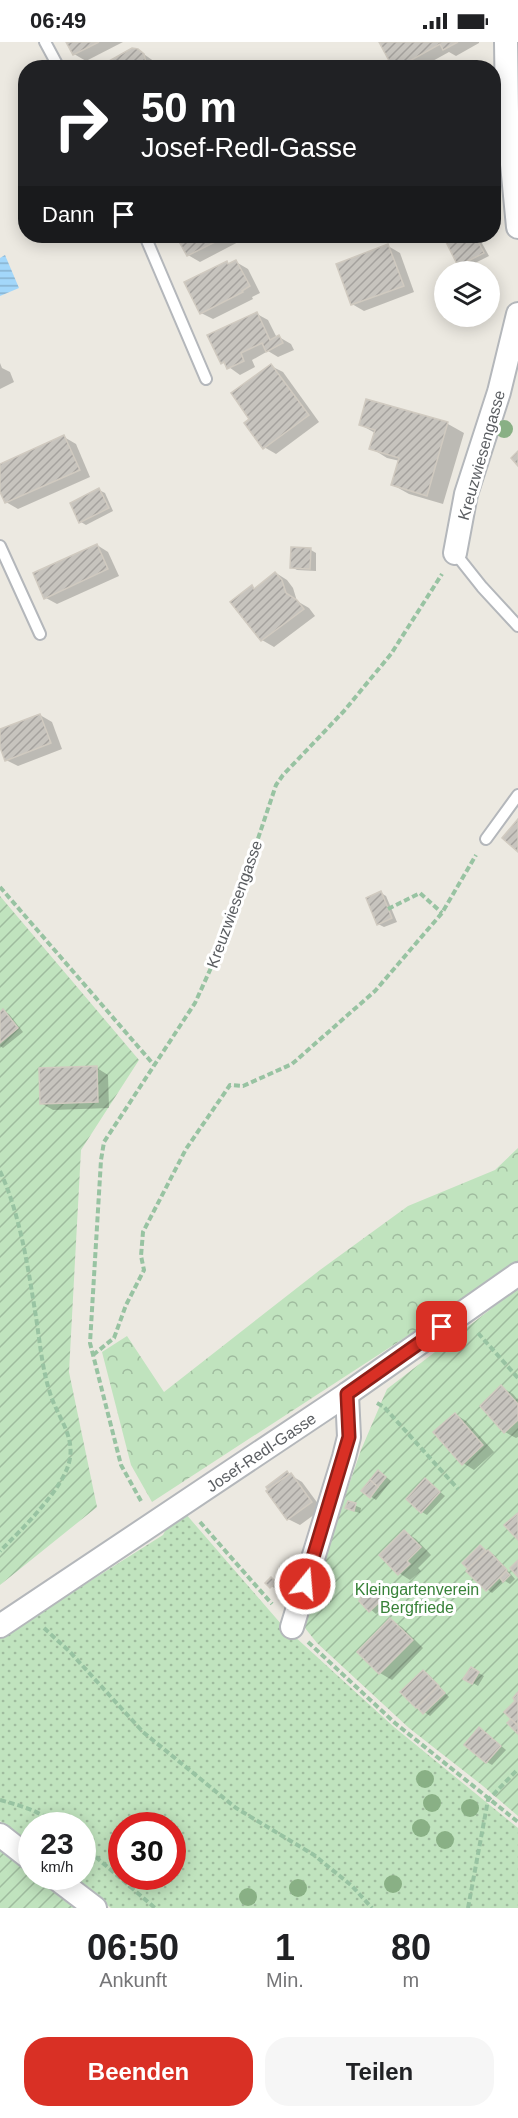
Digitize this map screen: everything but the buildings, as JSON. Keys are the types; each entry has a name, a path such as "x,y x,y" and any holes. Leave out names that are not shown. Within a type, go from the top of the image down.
{"street":[{"path":"506,42 501,128 518,227"},
{"name":"Kreuzwiesengasse","path":"455,553 466,494 499,392 518,314"},
{"name":"Josef-Redl-Gasse","path":"0,1626 347,1394 518,1274"},
{"path":"292,1626 349,1437 347,1394"},
{"path":"0,1834 18,1849"},
{"path":"71,1890 94,1908"}],"lane":[{"path":"45,42 55,60"},
{"path":"148,243 206,379"},
{"path":"0,546 40,634"},
{"path":"455,553 518,626"},
{"path":"486,839 518,795"}],"path":[{"name":"Kreuzwiesengasse","path":"153,1524 121,1465 90,1342 104,1142 195,1003 225,937 276,785 344,711 391,654 455,553"},
{"path":"93,1355 114,1338 126,1305 144,1270 141,1256 143,1232 186,1149 230,1085 243,1086 292,1064 375,991 442,913 486,839"},
{"path":"0,887 154,1065"},
{"path":"388,909 420,892 442,913"},
{"path":"0,1171 11,1196 27,1265 44,1375 69,1439 71,1457 62,1482 0,1551"},
{"path":"461,1314 518,1378"},
{"path":"347,1394 376,1402 384,1407 458,1490"},
{"path":"184,1504 292,1626 395,1723 518,1822"},
{"path":"30,1607 44,1628 70,1652 142,1732 237,1808 314,1855 352,1886 372,1908"},
{"path":"468,1908 488,1800 518,1769"},
{"path":"0,1800 38,1812"},
{"path":"96,1857 155,1908"}],"green space":[{"path":"0,896 139,1060 81,1150 69,1372 97,1507 0,1585"},
{"path":"518,1148 518,1264 152,1502 131,1465 102,1352 127,1336 164,1392 320,1270 408,1206 495,1170"},
{"name":"Kleingartenverein Bergfriede","path":"518,1288 518,1816 409,1728 317,1643 301,1623 361,1450 387,1389"},
{"path":"185,1513 282,1625 394,1727 518,1828 518,1908 111,1908 88,1890 96,1890 96,1812 18,1812 18,1836 0,1821 0,1638 163,1535 169,1523"},
{"path":"0,1849 18,1864 18,1890 50,1890 74,1908 0,1908"}],"water":[{"path":"5,255 19,288 0,296 0,258"}],"route":[{"path":"305,1584 349,1437 347,1394 442,1327"}]}
